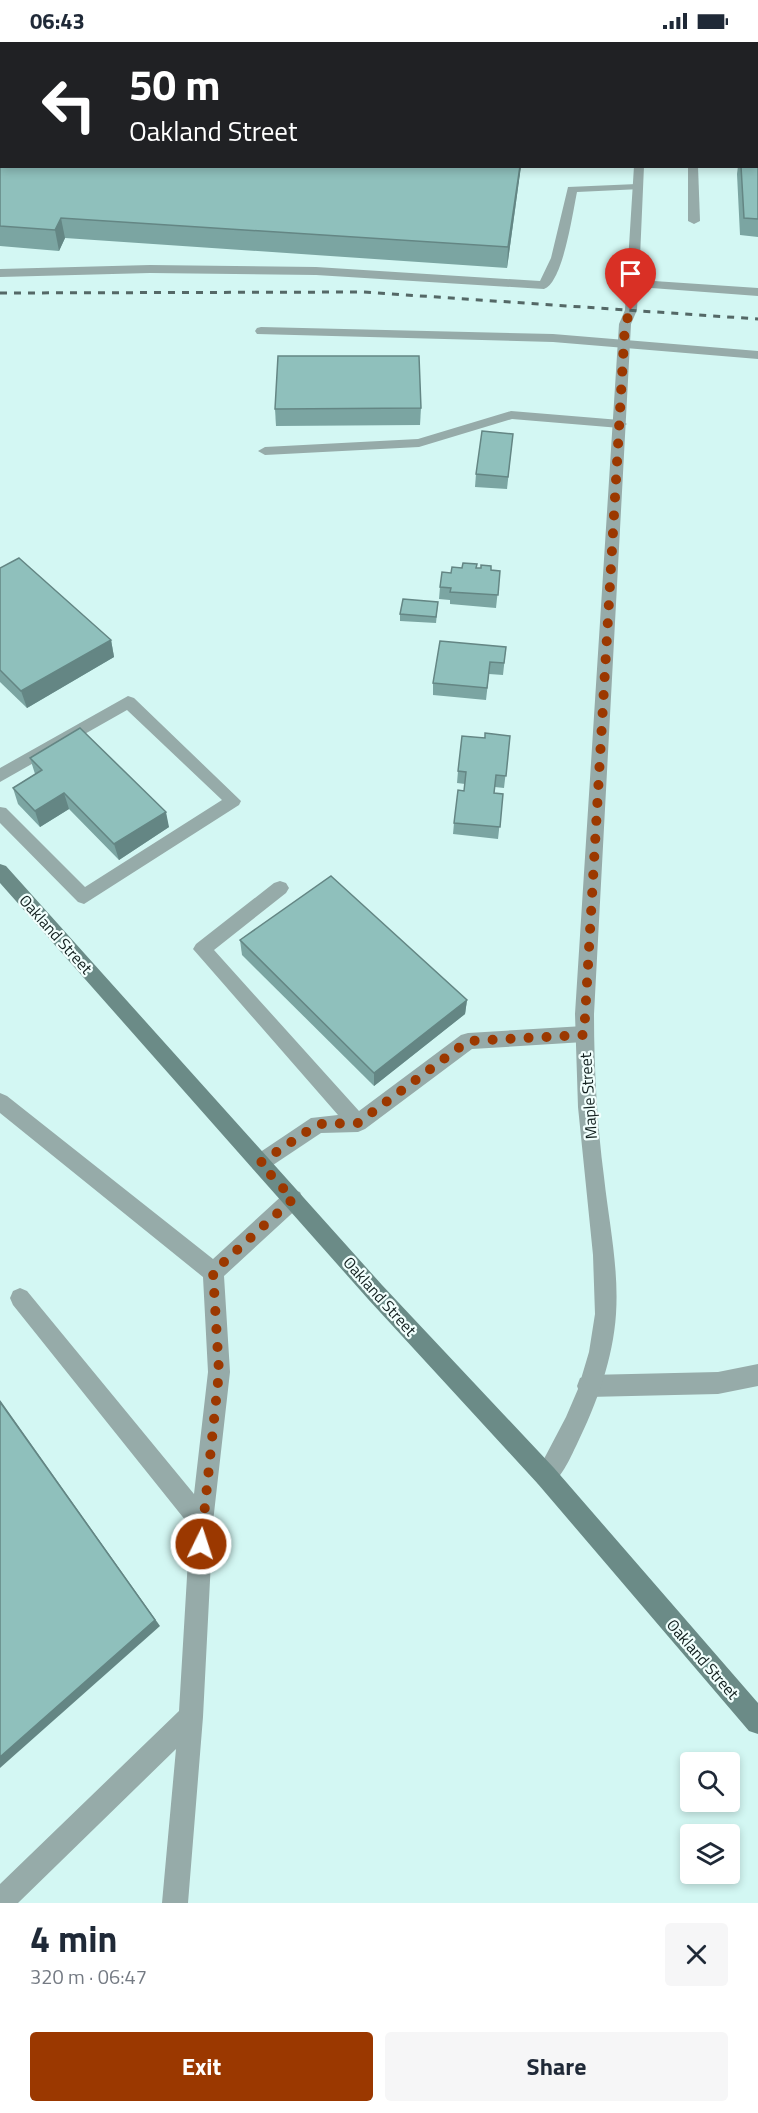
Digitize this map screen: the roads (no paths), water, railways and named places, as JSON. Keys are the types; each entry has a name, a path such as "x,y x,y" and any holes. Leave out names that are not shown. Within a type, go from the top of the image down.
{"main road":[{"name":"Oakland Street","path":"0,871 375,1292 546,1476 758,1722"}],"street":[{"name":"Maple Street","path":"546,1476 565,1447 584,1404 603,1333 606,1292 590,1131 584,1035 625,324 631,310 639,168"},
{"path":"693,168 694,221"},
{"path":"0,273 150,269 316,271 544,285 557,258 572,189 638,187"},
{"path":"632,283 758,292"},
{"path":"261,332 553,338 758,356"},
{"path":"265,452 419,443 511,415 620,424"},
{"path":"0,776 128,702 233,801 84,897 0,813"},
{"path":"280,888 202,949 358,1123"},
{"path":"260,1163 318,1124 358,1123 468,1041 584,1035"},
{"path":"0,1102 213,1272 219,1372 202,1522 191,1717 176,1903"},
{"path":"213,1272 293,1199"},
{"path":"20,1298 202,1522"},
{"path":"588,1386 718,1383 758,1375"},
{"path":"0,1902 191,1717"}],"railway":[{"path":"0,293 363,292 758,319"}]}
